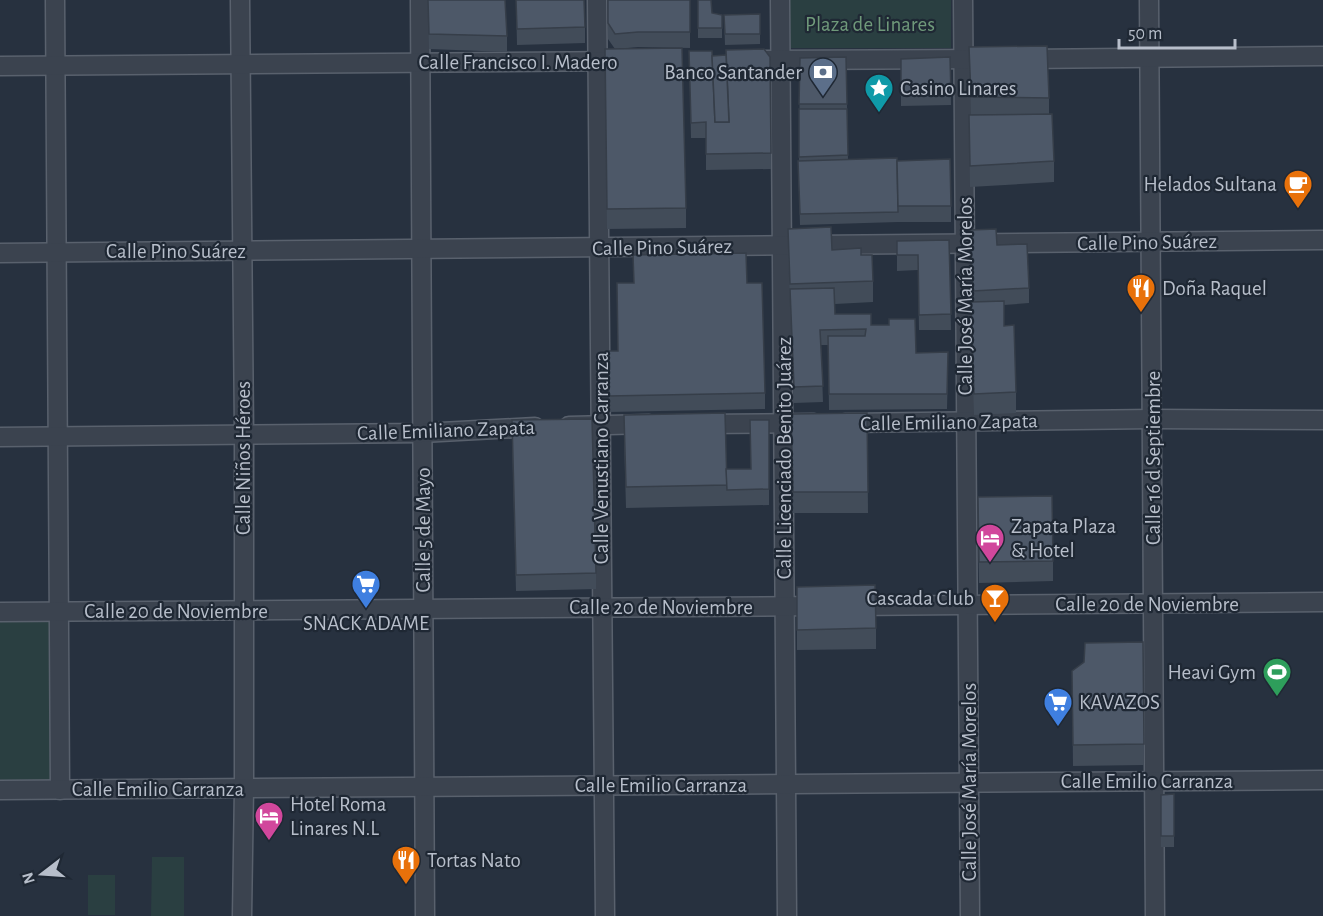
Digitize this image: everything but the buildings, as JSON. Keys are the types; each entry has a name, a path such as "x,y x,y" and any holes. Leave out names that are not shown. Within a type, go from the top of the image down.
{"street":[{"path":"56,0 60,790"},
{"name":"Calle Niños Héroes","path":"240,0 244,434 242,916"},
{"name":"Calle 5 de Mayo","path":"420,0 425,916"},
{"name":"Calle Venustiano Carranza","path":"597,0 605,916"},
{"name":"Calle Licenciado Benito Juárez","path":"780,0 787,916"},
{"name":"Calle José María Morelos","path":"963,0 970,916"},
{"name":"Calle 16 d Septiembre","path":"1149,0 1155,916"},
{"path":"723,61 1323,56"},
{"name":"Calle Francisco I. Madero","path":"0,66 644,61"},
{"name":"Calle Pino Suárez","path":"0,253 1323,240"},
{"name":"Calle Emiliano Zapata","path":"0,436 422,433 601,424 1153,419 1323,420"},
{"name":"Calle 20 de Noviembre","path":"0,612 1323,602"},
{"name":"Calle Emilio Carranza","path":"0,790 1323,780"}],"green space":[{"name":"Plaza de Linares","path":"788,0 951,0 951,48 788,48"},
{"path":"0,619 51,619 53,780 0,781"},
{"path":"152,857 184,857 184,916 151,916"},
{"path":"88,875 115,875 115,915 88,915"}],"place":[{"name":"Banco Santander","path":"823,98"},
{"name":"Casino Linares","path":"879,114"},
{"name":"Helados Sultana","path":"1298,210"},
{"name":"Doña Raquel","path":"1141,314"},
{"name":"Zapata Plaza & Hotel","path":"990,564"},
{"name":"SNACK ADAME","path":"366,610"},
{"name":"Cascada Club","path":"995,624"},
{"name":"Heavi Gym","path":"1277,698"},
{"name":"KAVAZOS","path":"1058,728"},
{"name":"Hotel Roma Linares N.L","path":"269,842"},
{"name":"Tortas Nato","path":"406,886"}]}
